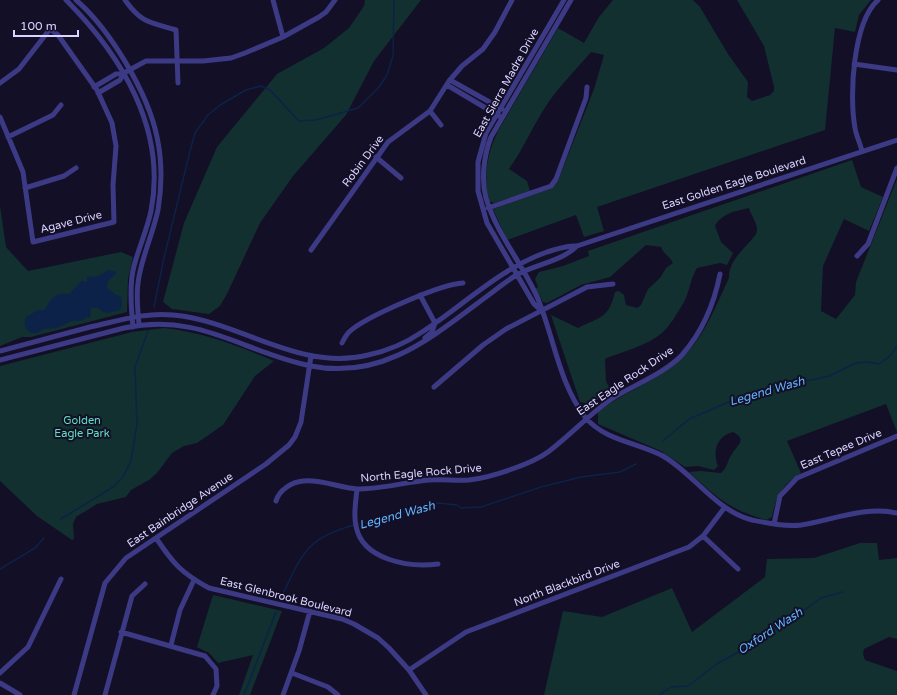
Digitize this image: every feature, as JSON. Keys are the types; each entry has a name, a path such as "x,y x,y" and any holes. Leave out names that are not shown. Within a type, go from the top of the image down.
{"street":[{"path":"66,0 86,20 127,72"},
{"path":"76,0 100,25 144,98 154,123 159,147 161,171 160,194 156,220 138,282 133,327"},
{"path":"125,0 145,21 176,30 178,83"},
{"path":"273,0 283,37"},
{"path":"0,83 18,69 50,29 63,42 98,93 120,80 127,72 146,61 231,58 283,37 319,17 326,12 335,0"},
{"name":"Robin Drive","path":"311,250 388,142 430,111 450,80 462,66 483,49 495,32 512,0"},
{"name":"East Sierra Madre Drive","path":"541,310 534,304 487,223 478,191 478,162 486,133 564,0"},
{"name":"East Sierra Madre Drive","path":"571,0 488,146 485,161 484,181 494,219 538,299 572,396 586,418 610,437 661,456 679,467 725,507 751,520 799,526 849,514 872,511 897,513"},
{"path":"862,151 853,116 854,64 863,23 871,6 878,0"},
{"path":"854,64 897,70"},
{"path":"94,87 116,74 127,72"},
{"path":"450,80 506,112"},
{"path":"447,85 503,118"},
{"path":"483,210 551,186 556,179 586,98 587,87"},
{"name":"Agave Drive","path":"26,188 33,242 114,222 113,185 116,146 115,131 98,93"},
{"path":"8,137 53,115 61,105"},
{"path":"430,111 441,125"},
{"path":"0,117 23,172 26,188 64,176 76,168"},
{"name":"East Golden Eagle Boulevard","path":"0,350 135,317 172,315 200,319 311,356 342,359 382,352 410,340 519,264 568,246 577,246 897,140"},
{"path":"376,158 401,178"},
{"path":"857,256 868,244 897,168"},
{"name":"East Golden Eagle Boulevard","path":"0,360 139,325 166,324 199,329 288,360 310,365 353,368 384,361 410,351 433,336 517,274 570,253 577,246"},
{"name":"East Eagle Rock Drive","path":"547,453 586,418 613,398 656,374 681,356 704,324 716,296 720,274"},
{"path":"342,343 348,333 358,326 448,284 463,283"},
{"path":"434,387 483,345 506,329 587,288 613,284"},
{"path":"410,351 432,332 435,322 420,296"},
{"path":"135,317 139,325"},
{"name":"East Bainbridge Avenue","path":"74,695 105,584 126,558 266,464 289,445 295,437 301,422 311,356"},
{"name":"East Tepee Drive","path":"774,524 780,496 797,478 897,436"},
{"name":"North Eagle Rock Drive","path":"276,501 280,493 287,487 304,481 357,489 430,480 487,478 531,461 547,453"},
{"path":"357,489 356,526 361,542 379,556 423,566 438,564"},
{"name":"North Blackbird Drive","path":"409,670 466,632 689,547 703,536 725,507"},
{"path":"703,536 739,568"},
{"name":"East Glenbrook Boulevard","path":"156,538 175,565 194,580 217,591 342,619 364,629 389,648 409,670 426,695"},
{"path":"0,673 28,647 61,579"},
{"path":"171,645 180,610 194,580"},
{"path":"105,695 132,596 145,584"},
{"path":"283,695 292,673 310,611"},
{"path":"121,632 171,645 205,656 216,670 217,686 213,695"},
{"path":"292,673 328,687 338,695"},
{"path":"0,682 20,695"}],"green space":[{"path":"365,0 421,0 374,61 346,115 293,176 260,223 220,306 209,314 172,309 163,302 184,223 217,147 277,74 324,48 349,28 364,6"},
{"path":"613,0 693,0 700,7 728,54 748,82 747,97 752,101 770,95 774,91 774,87 764,46 737,0 871,0 859,15 855,32 835,28 825,130 597,207 604,231 584,237 576,215 507,240 493,209 549,189 559,178 594,89 604,55 591,52 558,90 543,111 509,169 527,181 530,191 494,203 489,201 486,174 494,140 558,28 584,43 599,17"},
{"path":"852,160 861,187 883,197 869,231 844,219 823,266 821,311 836,319 855,295 856,282 897,179 897,432 886,404 787,441 801,473 789,482 781,491 772,517 766,520 743,512 724,502 689,472 701,471 721,473 741,440 733,432 723,437 717,445 716,460 718,466 714,470 698,466 685,467 661,451 598,424 598,412 619,398 663,373 683,357 698,340 729,278 733,262 756,233 756,224 749,208 725,215 715,226 721,242 733,253 727,265 720,263 697,268 684,302 674,319 662,333 656,338 635,348 605,359 606,381 611,391 591,404 580,402 551,315 578,328 602,316 610,307 615,292 619,291 624,295 626,305 637,308 641,305 648,289 660,278 666,268 673,263 661,247 646,245 610,277 581,285 547,303 543,302 535,289 538,287 535,279 539,272 563,266 589,256 588,251"},
{"path":"0,206 6,247 28,271 121,252 133,257 128,279 127,312 31,337 22,337 0,346"},
{"name":"Golden Eagle Park","path":"164,328 220,340 274,361 255,376 223,425 197,443 184,446 172,453 157,473 149,480 131,490 126,497 97,504 76,517 73,524 74,539 72,540 37,516 0,481 0,366 132,332"},
{"path":"860,543 877,543 879,560 897,558 897,639 889,637 864,649 863,654 865,660 897,671 897,695 544,695 563,611 602,617 672,588 692,632 765,577 767,559 814,558"},
{"path":"213,595 282,611 250,695 239,695 253,655 218,663 209,653 197,647"}],"water":[{"path":"109,270 115,271 116,274 108,281 107,288 116,295 121,296 122,305 120,310 108,313 103,312 98,308 91,308 90,318 87,317 81,321 72,321 57,328 44,329 37,333 31,333 27,330 25,324 26,317 38,310 44,310 57,295 64,293 69,294 81,281 87,282 87,277 98,276"}],"waterway":[{"path":"154,307 164,258 195,133 208,115 220,105 246,90 261,86 270,90 299,121 316,120 358,108 379,87 387,75 393,56 394,0"},
{"path":"61,519 113,487 123,477 131,461 137,424 135,367 148,331"},
{"name":"Legend Wash","path":"663,441 689,419 743,396 766,391 800,380 812,380 829,376 856,363 867,362 879,364 890,356 897,346"},
{"name":"Legend Wash","path":"358,524 438,503 457,505 461,508 481,507 541,487 581,477 620,472 636,464"},
{"name":"Legend Wash","path":"282,596 301,559 315,542 338,530 354,525"},
{"path":"0,569 35,548 44,538"},
{"name":"Oxford Wash","path":"659,695 671,687 688,686 718,663 756,643 772,632 781,622 799,614 821,598 843,592"},
{"name":"Legend Wash","path":"244,695 276,612"}]}
